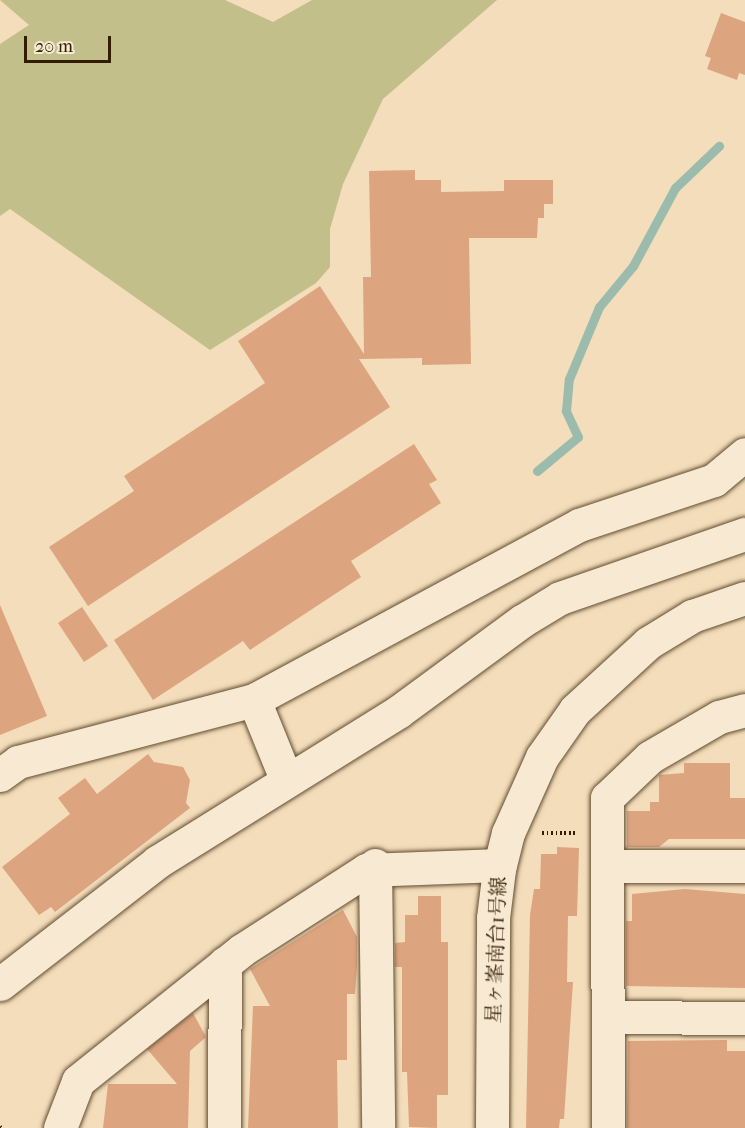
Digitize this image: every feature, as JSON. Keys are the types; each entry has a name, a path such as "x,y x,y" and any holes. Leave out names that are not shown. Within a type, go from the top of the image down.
{"street":[{"path":"0,776 18,762 254,700 579,525 714,480 745,454"},
{"path":"0,984 157,862 286,779 398,712 560,598 745,534"},
{"name":"星ヶ峯南台1号線","path":"492,1128 493,918 500,866 508,833 542,757 575,710 610,674 692,616 745,598"},
{"path":"254,700 286,779"},
{"path":"608,1128 607,798 650,757 719,717 745,710"},
{"path":"375,866 378,1128"},
{"path":"60,1128 78,1080 225,963 375,866 500,866"},
{"path":"607,866 745,866"},
{"path":"224,1128 225,963"},
{"path":"608,1017 745,1018"}],"path":[{"path":"508,833 607,833"}],"shaded area":[{"path":"0,0 225,0 273,22 312,0 497,0 383,99 343,184 330,229 330,267 316,283 210,350 10,209 0,216 0,44 29,25"}],"building":[{"path":"721,13 745,22 745,75 739,73 737,80 707,69 711,58 705,56"},
{"path":"415,170 415,180 441,180 441,192 504,191 504,180 553,180 553,204 544,204 544,218 538,218 537,238 469,238 471,364 422,365 422,358 359,359 390,407 88,606 49,547 134,491 124,476 265,383 238,341 320,286 364,354 363,277 371,277 369,171"},
{"path":"414,444 437,480 429,484 441,503 351,561 361,577 250,650 243,641 153,700 114,640"},
{"path":"0,605 47,716 0,735"},
{"path":"82,607 108,646 84,662 58,623"},
{"path":"148,754 154,762 183,767 190,780 186,803 190,808 55,912 51,907 39,915 2,867 70,814 58,798 85,778 97,794"},
{"path":"684,763 730,763 730,798 745,798 745,839 669,839 659,847 627,847 627,811 650,811 650,802 659,802 659,775 684,773"},
{"path":"557,847 579,848 577,916 568,916 567,982 573,982 564,1119 560,1119 559,1128 526,1128 530,915 534,889 540,889 541,854 557,854"},
{"path":"685,889 745,894 745,988 626,986 626,921 632,921 632,894"},
{"path":"418,896 441,896 441,942 448,942 448,1095 437,1095 437,1128 409,1127 407,1072 402,1072 402,967 395,967 395,943 405,942 405,915 418,915"},
{"path":"343,910 357,937 357,967 355,994 347,994 347,1060 337,1060 338,1128 248,1128 253,1006 270,1006 250,969"},
{"path":"193,1013 206,1037 190,1051 188,1128 103,1128 108,1084 177,1084 147,1049"},
{"path":"727,1040 727,1051 745,1051 745,1128 627,1128 628,1041"}],"waterway":[{"path":"537,471 578,437 566,411 569,379 599,307 633,266 675,188 719,146"}]}
